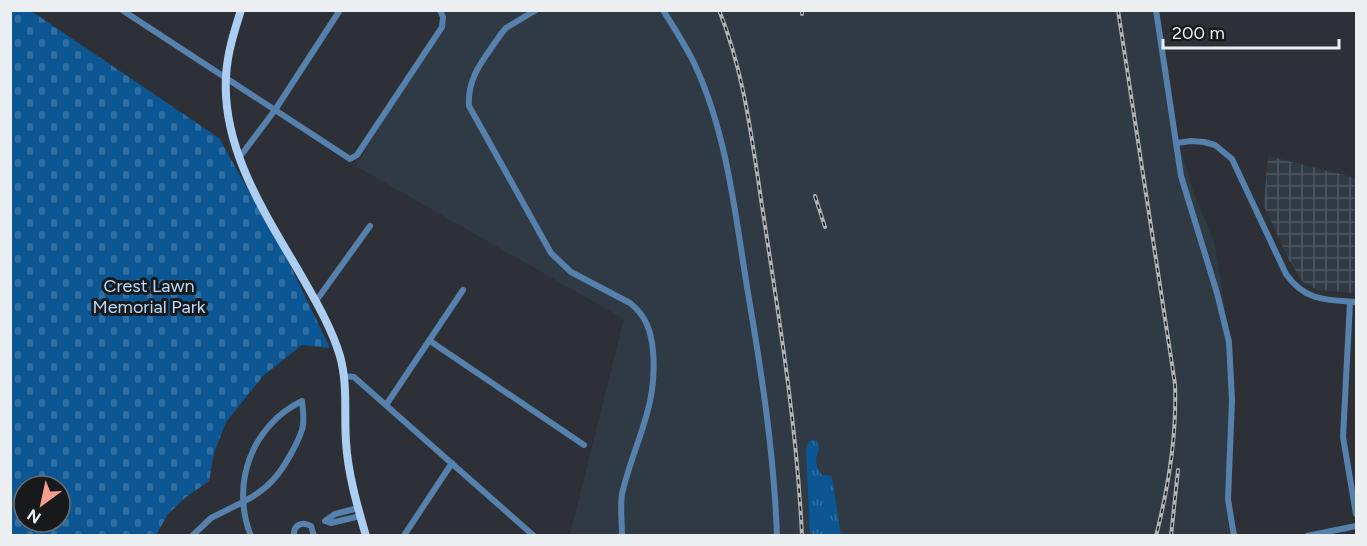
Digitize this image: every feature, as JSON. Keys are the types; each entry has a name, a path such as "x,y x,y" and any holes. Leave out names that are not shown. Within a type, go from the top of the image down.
{"main road":[{"path":"241,10 231,43 226,77 228,118 239,158 280,238 316,301 334,340 344,376 346,450 349,469 366,536"}],"street":[{"path":"122,10 347,158 355,158 442,27 443,17 440,10"},
{"path":"239,158 275,110 340,10"},
{"path":"536,10 506,28 501,34 471,82 468,92 469,106 551,253 571,272 630,303 639,310 649,327 654,360 653,389 649,412 621,501 622,536"},
{"path":"663,10 695,66 722,148 758,347 775,483 777,536"},
{"path":"1156,10 1181,176 1217,293 1229,342 1232,400 1228,499 1234,536"},
{"path":"1177,143 1191,141 1215,145 1226,153 1238,167 1286,274 1302,292 1314,298 1353,302 1343,437 1356,514"},
{"path":"316,301 370,226"},
{"path":"386,405 464,290"},
{"path":"430,341 584,445"},
{"path":"344,376 354,377 534,536"},
{"path":"192,536 212,518 243,502 257,494 279,474 303,426 302,401 279,415 256,443 248,461 243,502 244,516 251,536"},
{"path":"405,534 452,463"},
{"path":"294,536 294,531 303,523 311,526 326,521 335,514 359,512"},
{"path":"311,526 314,536"},
{"path":"1307,536 1356,526"}],"shaded area":[{"path":"445,11 1159,11 1176,134 1193,191 1214,242 1224,299 1230,362 1229,514 1240,535 841,535 832,477 822,475 817,467 816,458 819,450 806,450 810,535 570,535 624,319 356,166 447,13"},
{"path":"1268,156 1356,178 1356,293 1318,290 1303,282 1289,260 1264,206"}],"green space":[{"name":"Crest Lawn Memorial Park","path":"10,11 31,11 219,138 291,267 330,348 302,345 263,376 226,422 214,453 209,481 186,497 168,514 156,535 11,535"},
{"path":"812,440 817,441 819,450 816,458 817,467 822,475 832,476 841,535 810,535 806,450 808,443"}],"railway":[{"path":"719,10 736,61 752,140 787,377 802,536"},
{"path":"1118,10 1175,384 1175,423 1171,460 1156,536"},
{"path":"815,196 825,227"},
{"path":"1171,536 1178,470"}]}
